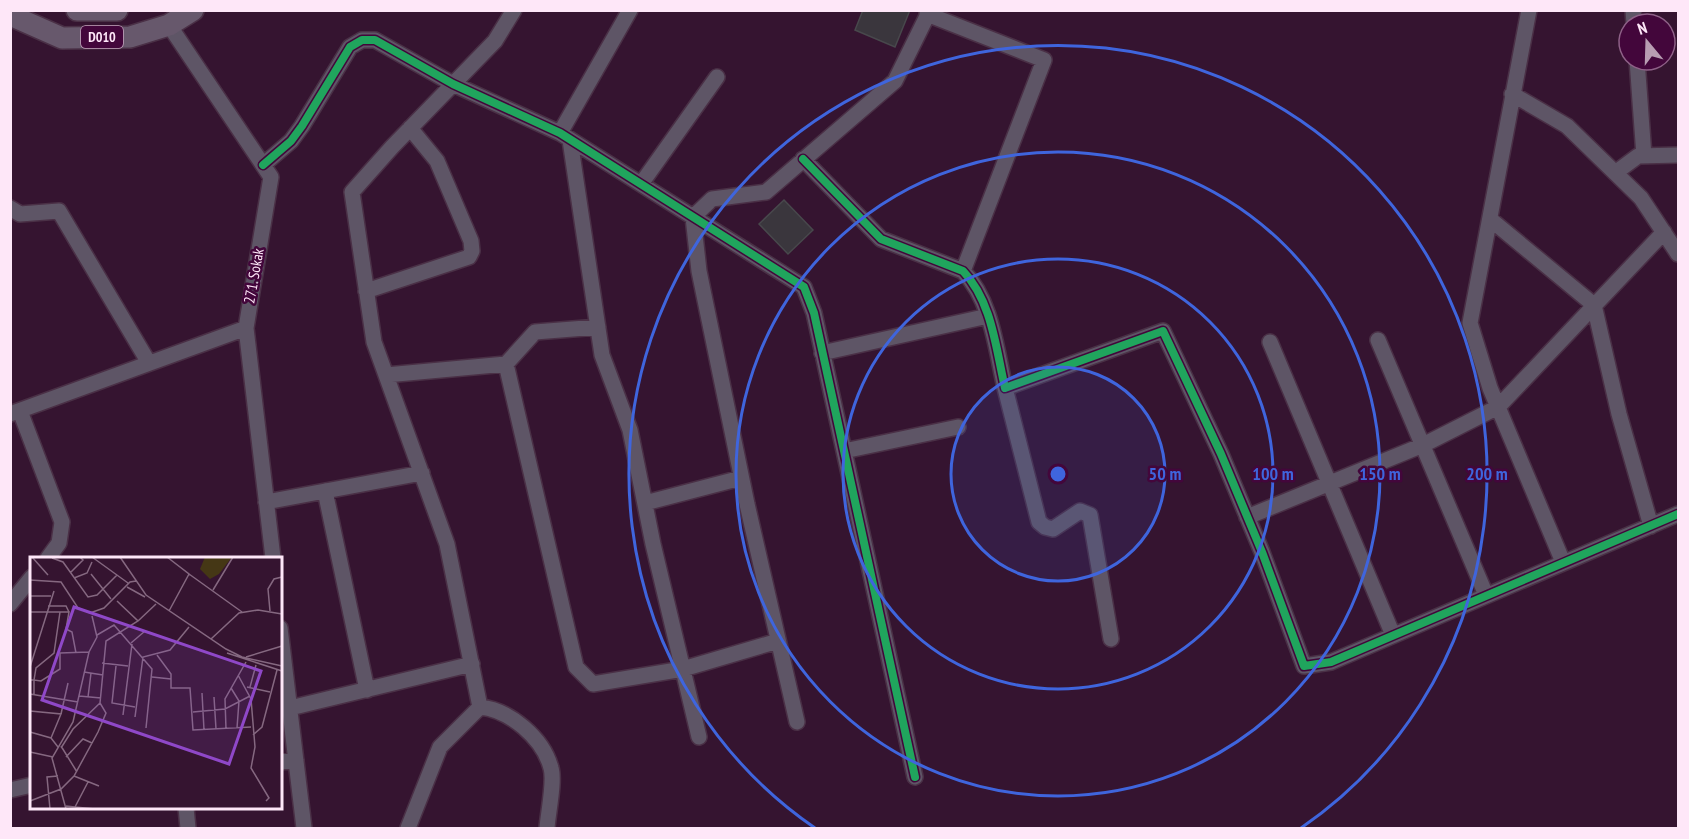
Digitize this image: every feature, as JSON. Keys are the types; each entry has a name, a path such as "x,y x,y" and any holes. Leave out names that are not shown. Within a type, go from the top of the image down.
{"highway":[{"name":"D010","path":"77,10 89,13 117,10"},
{"name":"D010","path":"10,15 62,38 130,37 169,25 193,10"}],"street":[{"path":"480,707 447,544 374,342 352,192 410,128 495,41 513,10"},
{"path":"630,10 565,137 602,355 630,430 699,737"},
{"path":"1529,10 1470,323 1498,407 1563,562"},
{"path":"693,218 712,199 766,192 895,81 929,12 1044,60 963,271"},
{"name":"271. Sokak","path":"169,25 271,177 246,328 273,557"},
{"path":"263,165 291,141 355,43 375,40 453,84 565,137 804,287 814,313 915,777"},
{"path":"1637,72 1644,156"},
{"path":"641,184 717,77"},
{"path":"1512,94 1567,126 1641,198 1678,254"},
{"path":"366,291 469,257 472,251 471,241 437,161 410,128"},
{"path":"1615,173 1638,156 1678,154"},
{"path":"803,159 881,238 963,271 978,290 988,316 1039,522 1053,529 1062,526 1080,511 1090,514 1111,639"},
{"path":"11,210 20,214 59,211 149,363"},
{"path":"693,218 699,271 741,478 797,722"},
{"path":"1490,219 1594,305 1619,414 1651,526"},
{"path":"1247,517 1423,445 1498,407 1664,232"},
{"path":"822,353 988,316"},
{"path":"386,375 506,364 535,332 598,327"},
{"path":"49,557 59,543 62,522 15,412 246,328"},
{"path":"1005,388 1163,332 1221,454 1304,666 1331,662 1678,514"},
{"path":"1378,340 1486,595"},
{"path":"1270,342 1393,635"},
{"path":"506,364 576,667 594,684 683,669 778,641"},
{"path":"844,451 958,427"},
{"path":"266,502 422,473"},
{"path":"645,503 741,478"},
{"path":"325,491 367,690"},
{"path":"10,604 30,580"},
{"path":"282,644 290,708 288,761 304,828"},
{"path":"290,708 472,664"},
{"path":"408,828 440,747 480,707"},
{"path":"480,707 497,709 536,739 552,769 547,828"},
{"path":"10,790 30,785"},
{"path":"186,809 189,828"}],"building":[{"path":"863,10 910,10 895,47 855,30"},
{"path":"784,200 813,230 788,254 759,224"}],"cycle path":[{"path":"263,165 291,141 350,47 362,40 375,40 453,84 560,133 804,287 814,313 915,777"},
{"path":"803,159 881,239 963,271 981,296 987,311 1005,388 1163,331 1221,454 1262,552 1304,666 1331,662 1678,514"}]}
